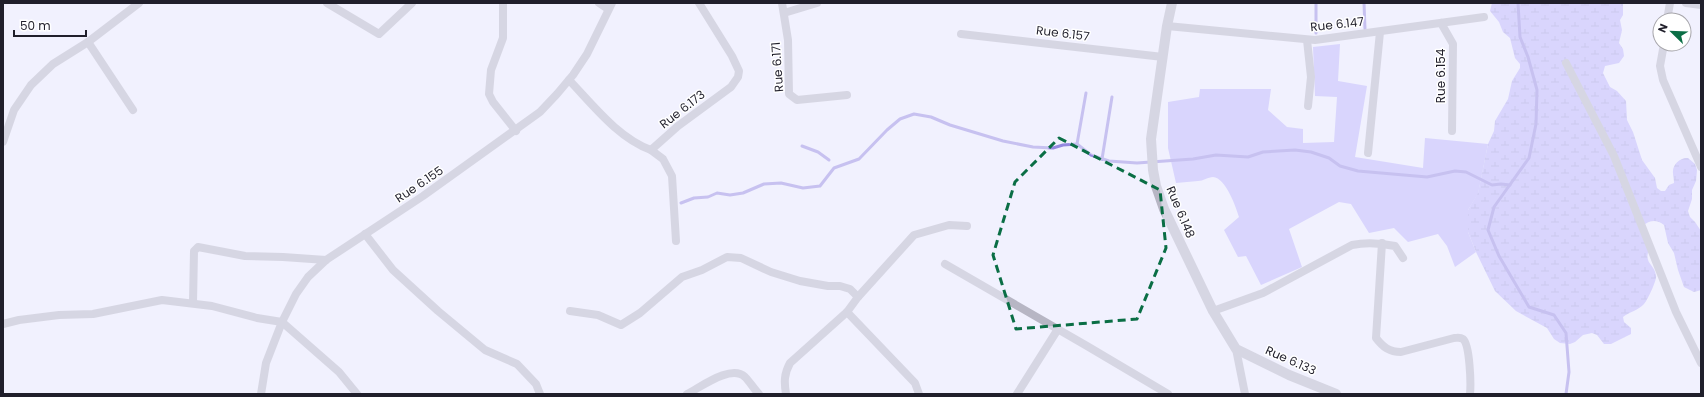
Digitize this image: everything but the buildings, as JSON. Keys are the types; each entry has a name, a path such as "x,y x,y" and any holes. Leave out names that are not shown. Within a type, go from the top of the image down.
{"street":[{"path":"3,142 14,110 22,96 31,85 53,64 88,42 139,3"},
{"path":"327,3 379,34 412,3"},
{"path":"503,3 503,38 491,70 489,94 492,102 516,131"},
{"path":"599,3 610,6"},
{"name":"Rue 6.173","path":"651,150 678,126 731,87 738,77 739,71 732,56 699,3"},
{"name":"Rue 6.171","path":"782,3 788,40 789,94 797,100 847,96"},
{"path":"784,14 817,3"},
{"name":"Rue 6.148","path":"1172,3 1167,26 1153,122 1151,152 1153,170 1156,186 1164,208 1213,311 1236,349 1245,394"},
{"path":"1686,3 1701,5"},
{"name":"Rue 6.155","path":"261,394 266,363 282,322 296,294 308,277 326,260 423,196 516,131 540,112 569,80 587,54 610,6"},
{"name":"Rue 6.147","path":"1167,26 1307,40 1329,39 1484,17"},
{"name":"Rue 6.154","path":"1441,23 1453,44 1452,131"},
{"path":"1368,153 1380,32"},
{"name":"Rue 6.157","path":"961,34 1163,57"},
{"path":"1307,40 1311,77 1308,106"},
{"path":"88,42 133,110"},
{"path":"1663,52 1660,66 1663,80 1701,167"},
{"path":"1566,63 1614,156 1676,312 1701,363"},
{"path":"569,80 615,127 637,145 651,150 663,159 672,176 676,242"},
{"path":"786,394 784,380 786,370 790,363 847,312 858,297 914,235 949,225 967,226"},
{"path":"365,234 393,270 438,311 485,350 517,364 536,384 540,394"},
{"path":"1213,311 1263,293 1352,245 1363,243 1382,243 1395,246 1403,258"},
{"path":"1382,243 1376,338 1382,346 1394,352 1401,352 1454,338 1464,340 1468,348 1470,394"},
{"path":"193,303 194,251 198,248 245,256 283,256 326,260"},
{"path":"570,311 598,315 621,325 640,313 682,277 702,270 727,257 741,258 771,272 800,281 845,287 850,289 858,297"},
{"path":"945,264 1168,394"},
{"path":"3,324 20,320 59,315 93,314 162,300 193,303 257,318 282,322 339,372 357,394"},
{"path":"847,312 915,382 919,394"},
{"path":"1017,394 1058,329"},
{"name":"Rue 6.133","path":"1236,349 1289,375 1336,394"},
{"path":"688,394 727,373 736,372 744,376 759,394"}],"highlighted area":[{"path":"1059,138 1160,190 1166,248 1137,319 1016,329 993,255 1015,182"}],"green space":[{"path":"1492,3 1623,3 1623,15 1620,20 1622,30 1619,43 1623,49 1624,56 1619,63 1605,66 1603,73 1610,87 1617,91 1626,101 1627,120 1633,132 1642,160 1655,178 1657,188 1661,191 1665,191 1669,185 1674,183 1673,170 1675,164 1679,160 1688,158 1695,164 1697,170 1696,181 1692,190 1692,199 1688,211 1690,217 1701,231 1701,290 1694,292 1684,287 1674,253 1668,243 1664,225 1656,221 1648,222 1643,226 1650,248 1647,257 1655,272 1655,282 1644,304 1623,317 1624,322 1631,328 1631,334 1611,344 1604,344 1597,335 1592,333 1583,335 1575,342 1570,344 1560,343 1554,339 1547,328 1516,311 1495,291 1468,232 1468,210 1478,193 1488,144 1494,131 1495,121 1508,99 1512,81 1520,68 1520,64 1515,58 1510,38 1503,32 1499,22 1490,11"},
{"path":"1340,44 1338,81 1367,86 1355,157 1423,168 1425,138 1488,144 1478,194 1468,210 1468,232 1476,252 1455,267 1447,246 1438,234 1408,242 1394,228 1369,233 1351,204 1339,202 1289,229 1302,267 1261,285 1246,256 1238,257 1224,230 1239,217 1230,194 1222,182 1213,177 1200,181 1176,183 1168,148 1168,102 1199,97 1200,89 1271,89 1268,110 1287,127 1303,129 1303,143 1334,142 1337,97 1315,96 1313,47"}],"waterway":[{"path":"1316,3 1316,33"},
{"path":"1364,3 1365,29"},
{"path":"1518,3 1520,37 1528,57 1537,90 1536,124 1529,158 1494,207 1488,230 1499,256 1529,307 1554,315 1566,333 1569,372 1566,394"},
{"path":"1077,144 1086,93"},
{"path":"1102,159 1112,97"},
{"path":"681,203 694,198 708,197 717,193 730,195 743,193 764,184 781,183 803,188 820,186 834,168 859,159 887,130 900,119 914,114 931,117 950,125 1003,141 1033,147 1053,148 1063,145 1077,144 1091,155 1109,161 1137,163 1193,159 1216,155 1248,157 1263,152 1295,150 1311,152 1329,158 1340,166 1358,171 1427,177 1455,171 1466,172 1492,185 1510,185"},
{"path":"802,146 818,152 829,160"}]}
